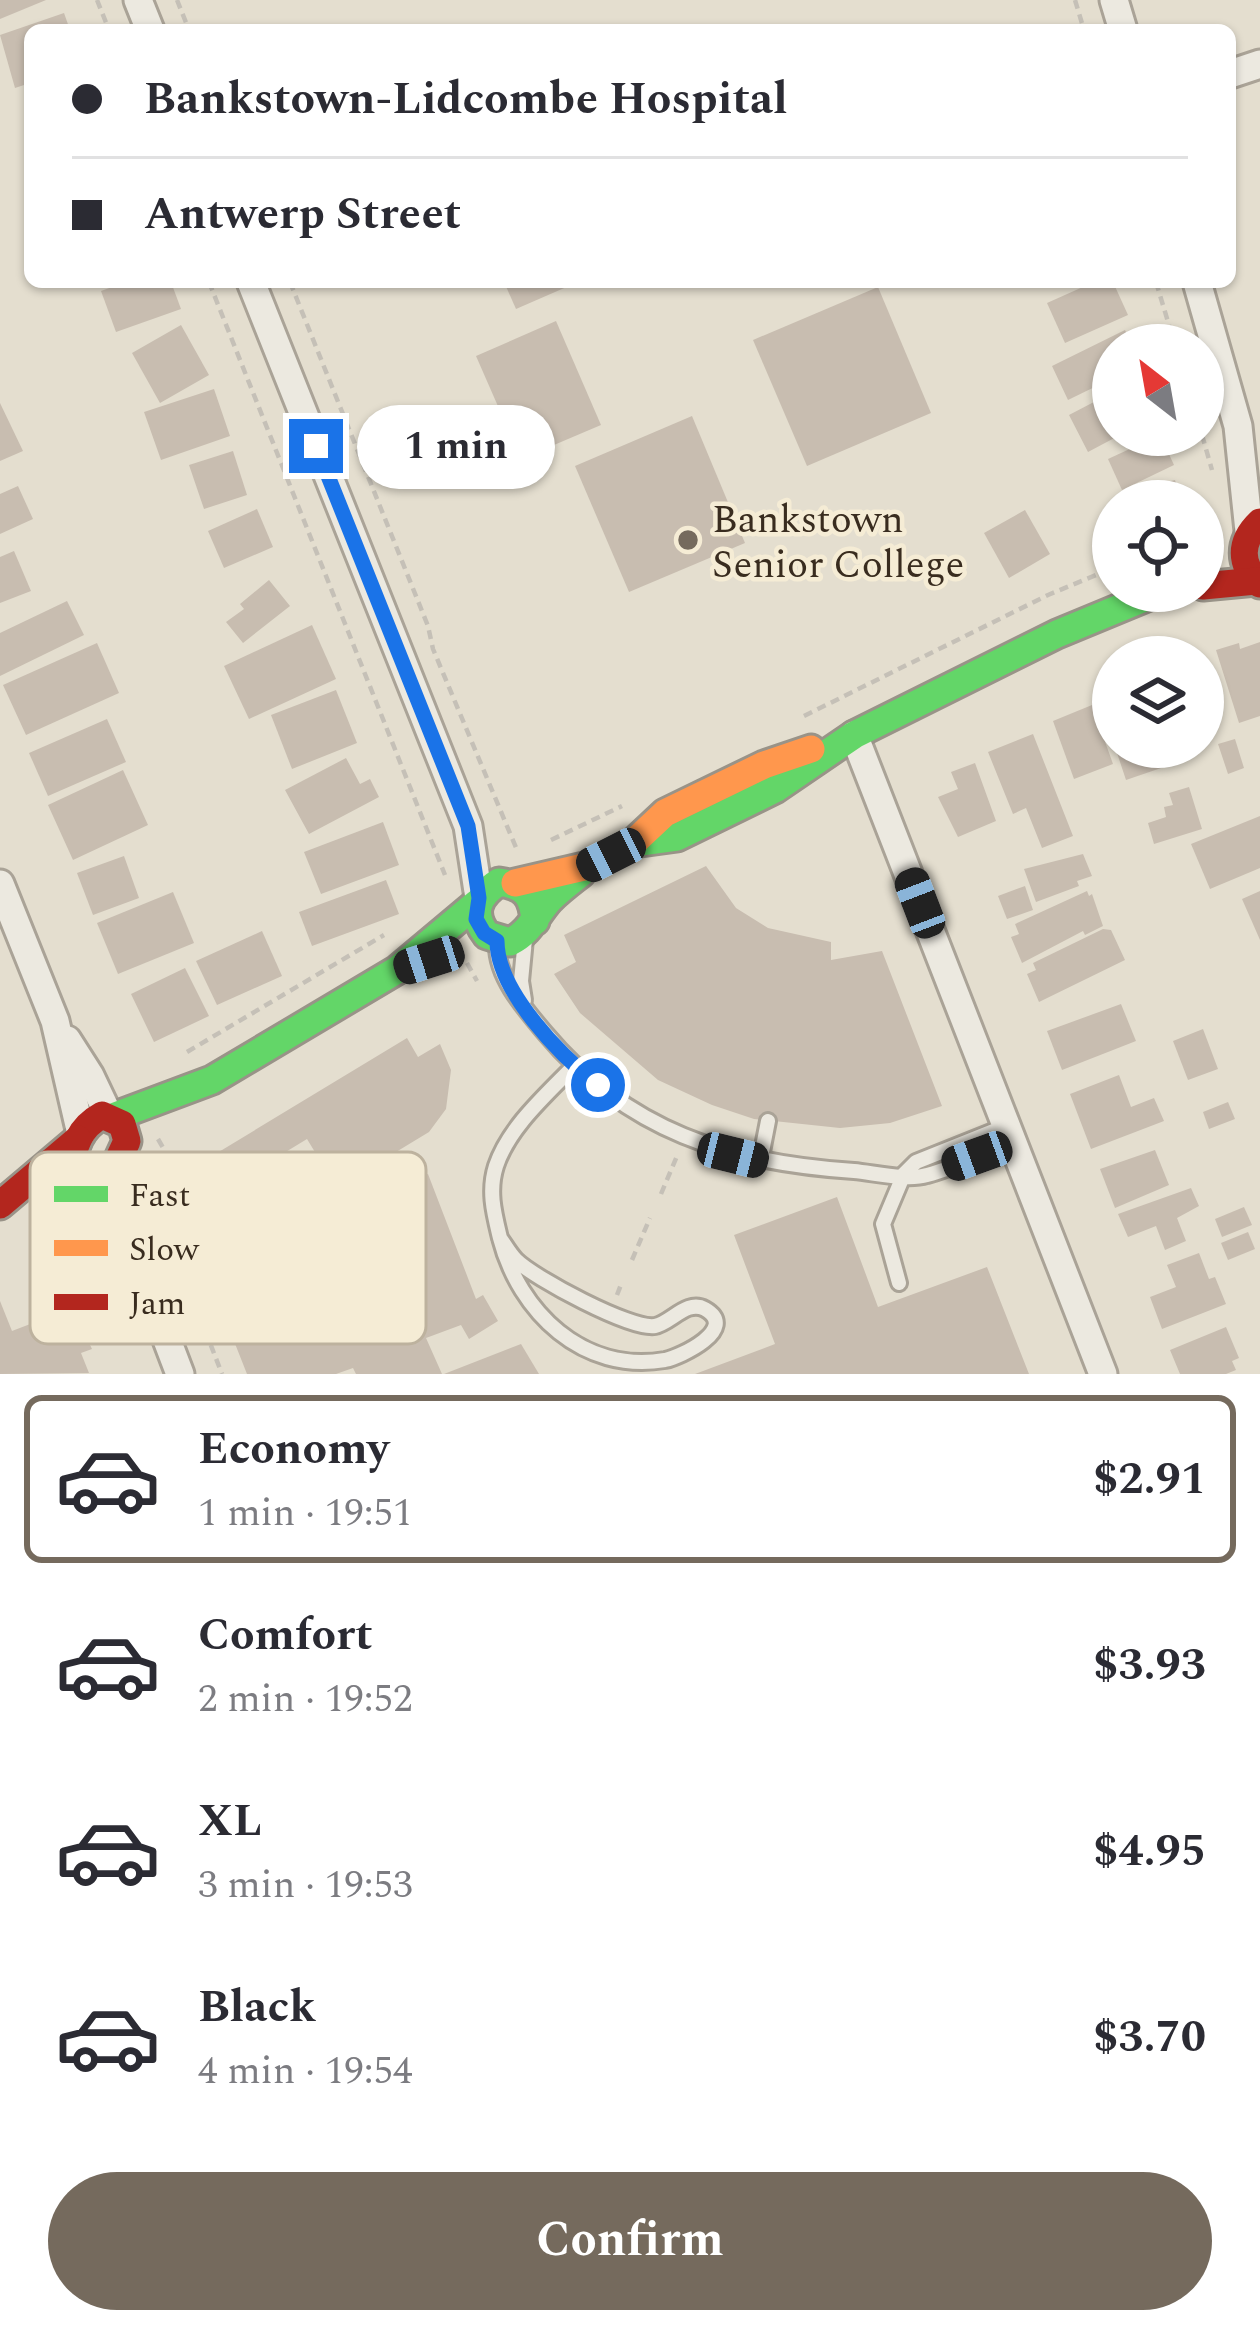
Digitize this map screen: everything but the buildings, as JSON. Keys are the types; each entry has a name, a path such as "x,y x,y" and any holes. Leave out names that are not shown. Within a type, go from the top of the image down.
{"street":[{"path":"253,288 468,826 478,924 495,940"},
{"path":"1199,288 1238,425 1252,530 1243,561 1258,583"},
{"path":"1238,425 1260,469"},
{"path":"1224,551 1252,530"},
{"path":"1224,585 1258,583"},
{"path":"397,970 495,940 513,941 588,866 633,843 677,837 775,789 854,735 1110,612"},
{"path":"854,735 1103,1374"},
{"path":"468,826 531,895 531,927"},
{"path":"129,1152 212,1080 397,970 478,901 489,886 514,873 588,866"},
{"path":"0,884 55,1021 79,1136 74,1152"},
{"path":"55,1021 111,1117 126,1132 122,1152"},
{"path":"61,1152 94,1117 111,1117 212,1080"},
{"path":"0,1206 30,1179"},
{"path":"0,1206 30,1196"},
{"path":"169,1344 180,1374"}],"lane":[{"path":"525,1005 521,981 531,927"},
{"path":"495,940 502,973 574,1066 621,1103 685,1139 760,1162 922,1177 1010,1135"},
{"path":"500,1238 517,1261 538,1277 645,1326 666,1323 695,1307 704,1309 713,1327 709,1339 677,1357 636,1364 614,1361 573,1345 548,1326 507,1266 500,1238 490,1189 497,1162 517,1130 574,1066"},
{"path":"760,1162 768,1121"},
{"path":"899,1283 884,1224 904,1174"}],"path":[{"path":"211,288 448,884"},
{"path":"292,288 428,626 514,873"},
{"path":"1158,288 1169,324"},
{"path":"803,716 1092,577"},
{"path":"537,847 629,802"},
{"path":"188,1052 400,926"},
{"path":"661,1194 678,1154"},
{"path":"632,1259 650,1218"},
{"path":"615,1300 622,1282"},
{"path":"210,1344 222,1374"}],"traffic: fast":[{"path":"633,843 677,837 775,789 854,735 1110,612"},
{"path":"535,921 534,912 532,904 526,893 508,884 491,887 478,906 487,935 510,942 528,928 532,923 536,917 540,911 550,899 581,873"},
{"path":"113,1117 212,1080 397,970 477,903"}],"traffic: slow":[{"path":"515,883 588,866 633,843 665,813 764,765 811,749"}],"traffic: jam":[{"path":"1260,522 1248,537 1244,553 1248,569 1260,584"},
{"path":"1224,584 1256,581"},
{"path":"102,1115 122,1124 127,1141 122,1152"},
{"path":"75,1152 83,1132 102,1115"},
{"path":"63,1152 78,1139"},
{"path":"0,1205 30,1180"}],"place":[{"name":"Bankstown Senior College","path":"688,540"}],"route":[{"path":"316,446 468,826 479,898 478,924 497,941 497,958 508,984 574,1066 598,1085"}]}
